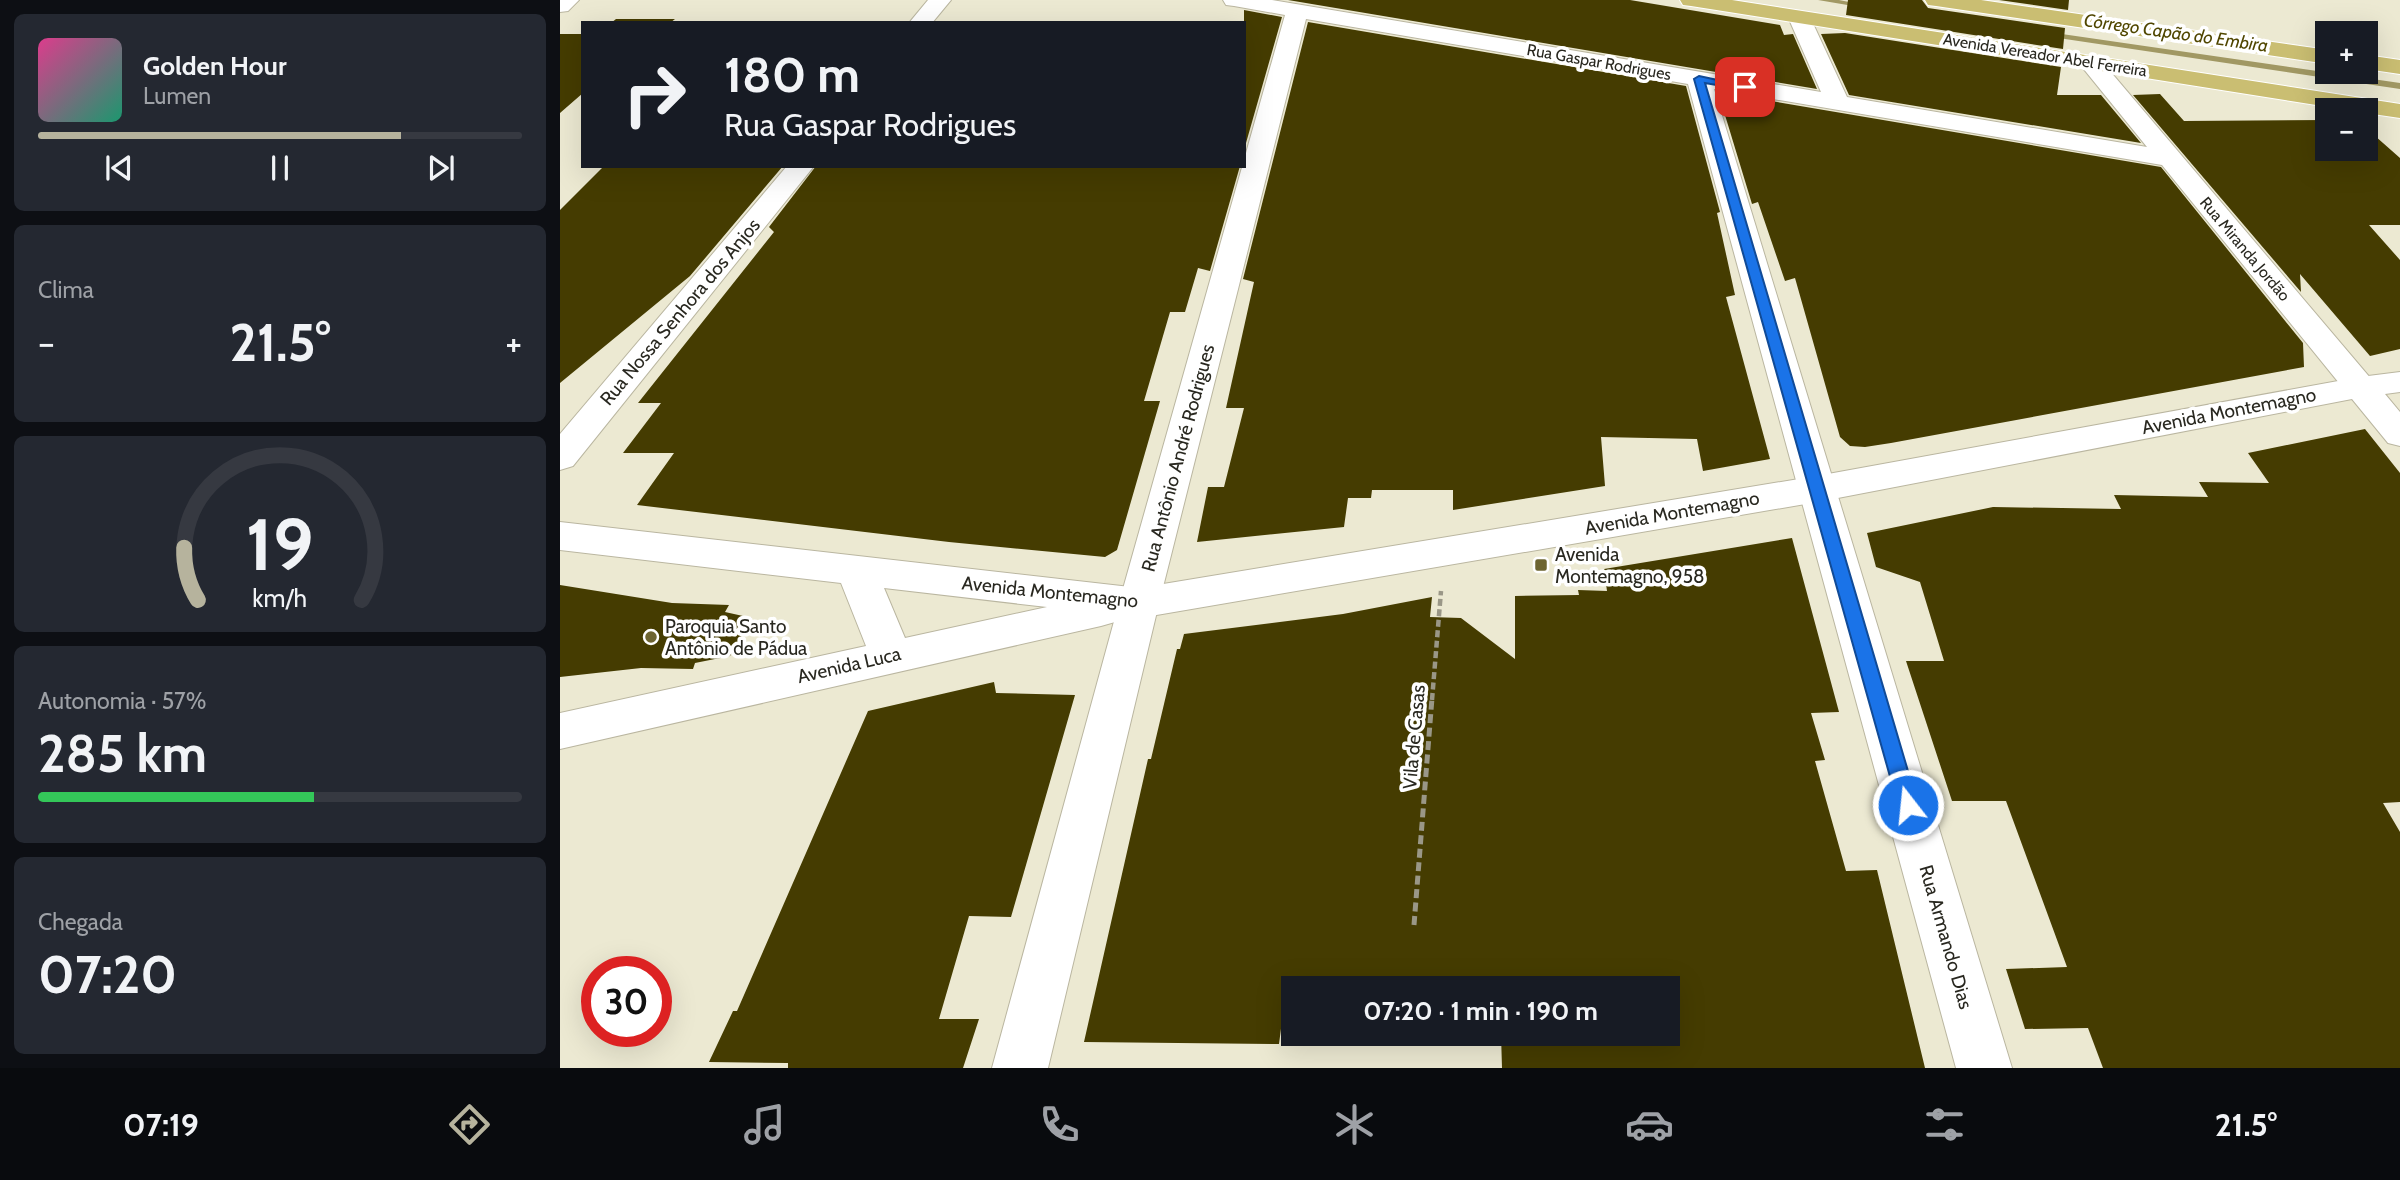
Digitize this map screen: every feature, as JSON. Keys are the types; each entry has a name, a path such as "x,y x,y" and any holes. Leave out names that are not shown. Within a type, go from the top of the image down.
{"main road":[{"name":"Avenida Vereador Abel Ferreira","path":"1691,0 2400,111"},
{"name":"Avenida Vereador Abel Ferreira","path":"1936,0 2315,55"},
{"path":"2378,64 2400,67"}],"street":[{"path":"560,6 568,0"},
{"path":"922,21 940,0"},
{"name":"Rua Gaspar Rodrigues","path":"1234,0 2171,159"},
{"name":"Rua Antônio André Rodrigues","path":"1020,1068 1139,603 1297,10"},
{"path":"1799,17 1838,103"},
{"name":"Rua Miranda Jordão","path":"2090,62 2400,435"},
{"name":"Rua Armando Dias","path":"1699,79 1984,1068"},
{"name":"Rua Nossa Senhora dos Anjos","path":"560,458 799,168"},
{"name":"Avenida Montemagno","path":"560,536 1139,603 1817,489 2360,387 2400,382"},
{"path":"857,572 891,656"},
{"name":"Avenida Luca","path":"560,731 1139,603"}],"path":[{"name":"Vila de Casas","path":"1414,925 1445,551"}],"building":[{"path":"1288,0 1630,0 1780,25 1784,35 1793,34 1817,89"},
{"path":"1848,0 1922,0 1928,8 2065,28 2063,49 1846,15"},
{"path":"1999,0 2069,0 2068,10"},
{"path":"1244,10 1282,17 1246,143 1246,21"},
{"path":"616,19 675,19 672,21 614,21"},
{"path":"1308,22 1686,86 1720,212 1717,213 1735,295 1726,297 1770,459 1703,471 1697,439 1601,437 1605,486 1453,510 1453,490 1372,490 1371,498 1348,498 1344,527 1197,542 1208,487 1224,487 1244,408 1226,408 1254,282 1243,279"},
{"path":"1845,33 2061,67 2057,95 2101,95 2141,143 1849,95 1821,34"},
{"path":"560,34 581,34 581,95 560,113"},
{"path":"1718,92 2161,167 2303,343 2304,367 1891,443 1850,446 1840,437 1795,278 1785,281 1758,202 1752,204"},
{"path":"2160,94 2184,121 2315,120 2315,161 2378,161 2378,139 2400,158 2400,225 2369,225 2400,260 2400,349 2370,356 2300,274 2301,292 2133,95"},
{"path":"602,168 781,168 690,276 560,383 560,210"},
{"path":"814,168 1239,168 1210,271 1198,268 1185,312 1170,312 1144,401 1160,401 1117,550 1105,557 949,542 637,505 674,453 623,453 661,403 638,403 774,232 769,227"},
{"path":"2365,429 2400,473 2400,802 2383,803 2400,832 2400,1068 2103,1068 2088,1028 2025,1029 2006,969 2067,967 2006,801 1952,801 1906,661 1944,661 1920,582 1876,567 1867,533 1993,507 2121,509 2114,495 2208,497 2199,482 2269,483 2248,453"},
{"path":"1792,538 1839,712 1811,713 1825,760 1815,761 1846,871 1877,870 1925,1068 1502,1068 1501,1046 1680,1046 1680,976 1281,976 1279,1044 1084,1042 1148,759 1151,759 1177,649 1180,649 1184,634 1343,614 1432,597 1430,617 1461,618 1515,659 1515,596 1579,595 1578,590 1607,591 1604,569"},
{"name":"Paroquia Santo Antônio de Pádua","path":"560,585 672,603 729,605 725,612 752,618 730,656 695,663 693,669 641,668 560,677"},
{"path":"994,682 996,693 1075,695 1011,917 969,916 939,1019 979,1019 963,1068 788,1068 788,1063 709,1062 733,1011 737,1011 868,711"}],"waterway":[{"name":"Córrego Capão do Embira","path":"1822,0 1865,6"},
{"name":"Córrego Capão do Embira","path":"2048,34 2400,86"}],"place":[{"name":"Avenida Montemagno, 958","path":"1541,565"},
{"name":"Paroquia Santo Antônio de Pádua","path":"651,637"}],"route":[{"path":"1745,87 1699,79 1908,805"}]}
